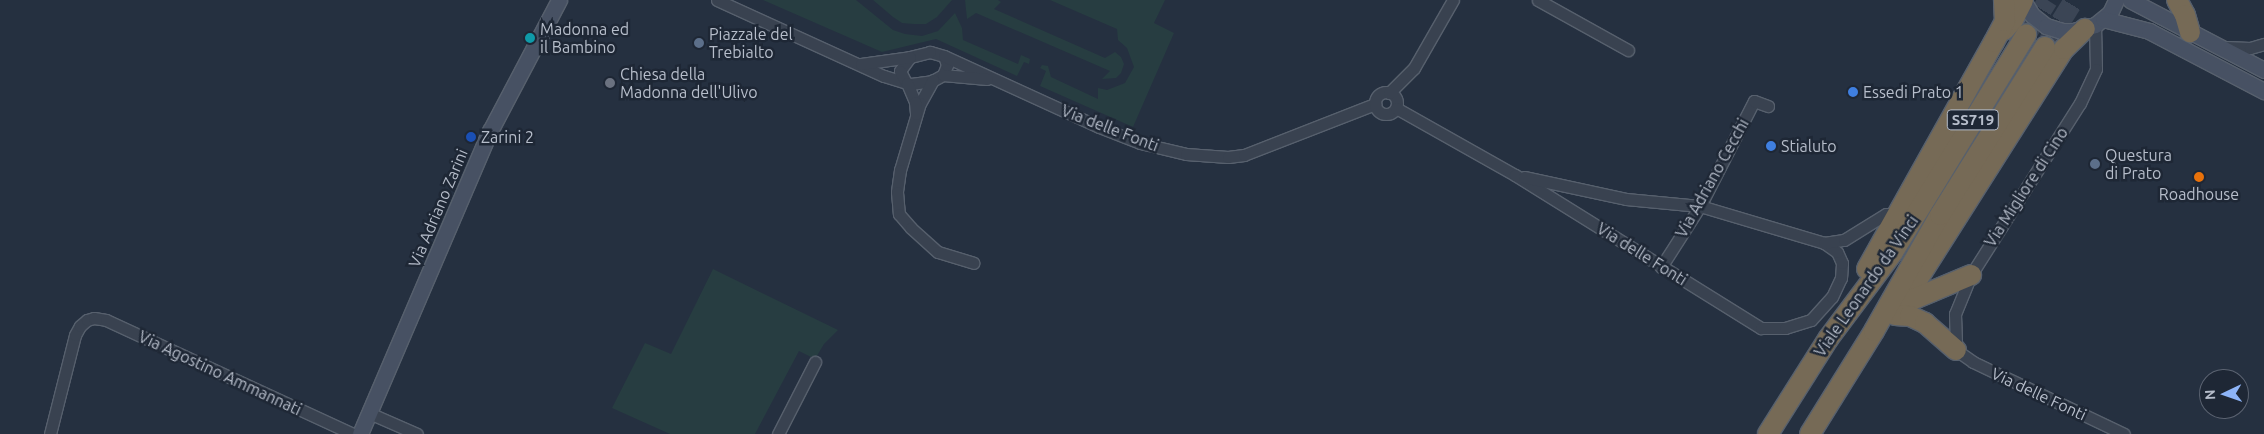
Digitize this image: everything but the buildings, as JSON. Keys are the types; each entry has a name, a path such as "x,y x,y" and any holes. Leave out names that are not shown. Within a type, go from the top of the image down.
{"highway":[{"path":"1828,339 2005,21 2004,0"},
{"path":"1994,42 2013,20 2023,0"},
{"path":"2176,0 2185,15 2190,32"},
{"path":"1899,309 2064,50 2094,25"},
{"name":"Viale Leonardo da Vinci","path":"1768,434 1828,339 1893,252 2026,35"},
{"name":"Viale Leonardo da Vinci","path":"1810,434 1874,331 1940,215 2045,47"},
{"path":"1874,331 1899,309 1971,275"},
{"path":"1899,309 1925,323 1956,350"}],"street":[{"name":"Via Adriano Zarini","path":"360,434 490,131 559,0"},
{"name":"Via delle Fonti","path":"717,0 884,76 906,82 938,78 991,79"},
{"path":"1396,108 1396,99 1389,93 1414,68 1453,0"},
{"path":"1538,0 1628,50"},
{"path":"2023,0 2032,15 2046,26 2062,31 2094,25 2149,31 2264,92"},
{"path":"2094,25 2116,0"},
{"path":"2130,0 2264,70"},
{"name":"Via Migliore di Cino","path":"1956,350 1955,314 1971,275 2080,103 2096,68 2094,25"},
{"path":"2221,47 2250,48 2264,44"},
{"name":"Via delle Fonti","path":"861,64 930,52 944,56 1099,127 1140,143 1186,154 1213,157 1244,155 1375,104"},
{"path":"944,56 947,65 926,90 916,115 900,170 897,192 899,214 911,228 938,252 973,263"},
{"path":"910,57 900,70 915,102 916,115"},
{"name":"Via delle Fonti","path":"1389,93 1378,95 1375,104 1378,111 1384,114 1392,112 1396,108 1515,175 1761,328 1785,328 1811,320 1832,297 1841,278 1842,263 1837,252 1824,243"},
{"name":"Via Adriano Cecchi","path":"1661,267 1700,206 1754,101 1768,106"},
{"path":"1515,175 1626,199 1700,206 1824,243 1844,240 1886,214 1898,216"},
{"name":"Via Agostino Ammannati","path":"50,434 75,335 80,326 87,320 94,318 106,320 353,434"},
{"name":"Via delle Fonti","path":"1956,350 1973,362 2124,434"},
{"path":"778,434 815,362"},
{"path":"369,414 417,434"}],"green space":[{"path":"763,0 856,0 893,30 922,36 938,31 955,13 962,28 963,40 1018,64 1021,55 1030,59 1029,64 1024,62 1017,76 936,39 882,52"},
{"path":"873,0 952,0 937,17 926,24 914,24 902,23"},
{"path":"965,0 998,0 1001,2 994,9 1105,58 1115,52 1121,57 1124,64 1121,73 1116,78 1102,79 1110,71 976,13 967,19"},
{"path":"1050,0 1165,0 1154,23 1174,33 1133,127 1040,86 1046,71 1040,68 1042,65 1048,66 1051,77 1098,99 1098,88 1107,90 1125,83 1134,67 1127,48 1118,40 1117,29"},
{"path":"713,269 838,330 824,344 815,359 799,351 755,434 670,434 612,408 645,343 671,354"}],"tunnel":[{"path":"2026,35 2048,0"},
{"path":"2045,47 2074,0"}],"place":[{"name":"Madonna ed il Bambino","path":"530,38"},
{"name":"Piazzale del Trebialto","path":"699,43"},
{"name":"Chiesa della Madonna dell'Ulivo","path":"610,83"},
{"name":"Essedi Prato 1","path":"1853,92"},
{"name":"Zarini 2","path":"471,137"},
{"name":"Stialuto","path":"1771,146"},
{"name":"Questura di Prato","path":"2095,164"},
{"name":"Roadhouse","path":"2199,177"}]}
